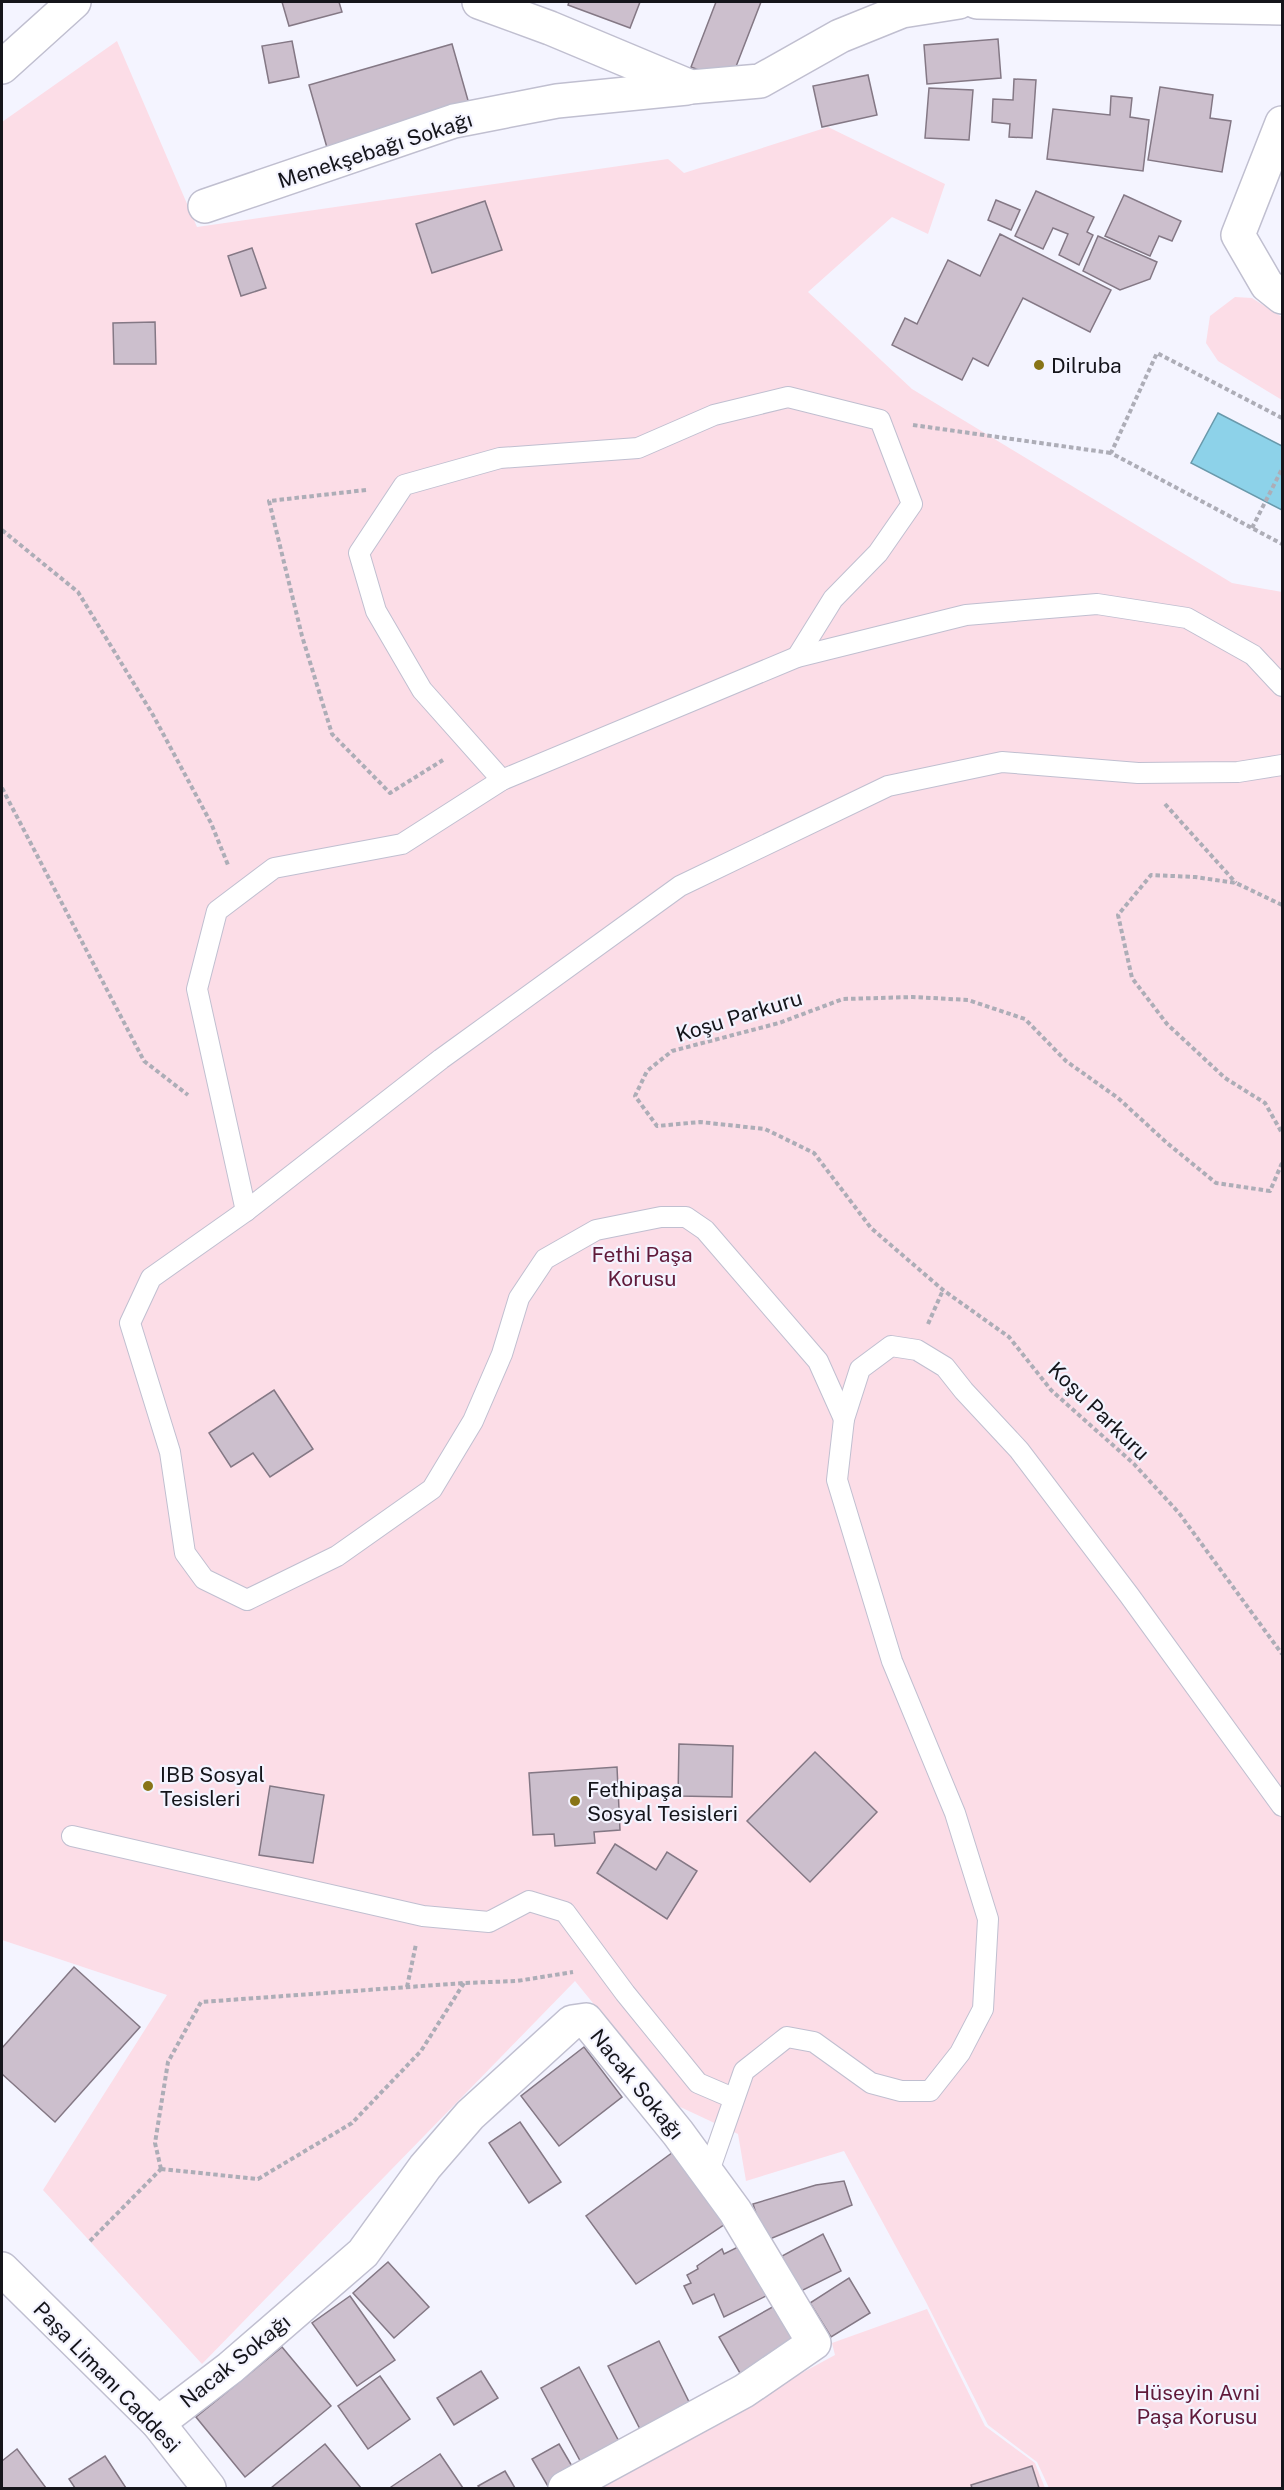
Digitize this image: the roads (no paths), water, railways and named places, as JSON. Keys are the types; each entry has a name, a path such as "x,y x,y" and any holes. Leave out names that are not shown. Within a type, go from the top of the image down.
{"street":[{"path":"2,67 74,2"},
{"path":"479,2 550,28 691,87"},
{"name":"Menekşebağı Sokağı","path":"205,206 454,121 557,101 760,81 840,36 891,15 902,11 959,2"},
{"path":"977,2 1282,8"},
{"path":"1282,123 1238,235 1267,285 1282,297"},
{"name":"Nacak Sokağı","path":"158,2423 230,2368 363,2253 424,2167 470,2115 572,2022 586,2020 678,2133 735,2211 814,2343 744,2391 565,2488"},
{"name":"Paşa Limanı Caddesi","path":"2,2269 158,2423 209,2488"}],"lane":[{"path":"502,780 422,690 376,611 359,553 404,485 500,458 638,448 714,415 788,398 880,420 912,504 879,553 833,599 797,657"},
{"path":"246,1211 197,989 217,911 274,868 402,844 502,780 797,657 966,615 1097,604 1187,618 1253,655 1282,686"},
{"path":"844,1419 818,1362 705,1230 686,1217 661,1217 596,1230 545,1258 519,1298 502,1354 473,1420 432,1489 337,1556 247,1600 204,1580 185,1553 170,1452 130,1323 151,1278 246,1211 441,1059 680,886 888,786 1002,762 1138,774 1239,772 1282,765"},
{"path":"708,2174 744,2071 787,2037 814,2042 871,2083 901,2091 930,2091 960,2053 983,2009 988,1919 955,1812 892,1661 837,1480 844,1419 860,1369 891,1346 917,1350 945,1367 1019,1450 1129,1595 1282,1806"},
{"path":"72,1836 423,1916 489,1922 529,1901 565,1912 698,2083 733,2098"}],"water":[{"path":"1218,413 1282,446 1282,510 1191,463"}],"place":[{"name":"Dilruba","path":"1039,365"},
{"name":"IBB Sosyal Tesisleri","path":"148,1786"},
{"name":"Fethipaşa Sosyal Tesisleri","path":"575,1801"}],"park label":[{"name":"Fethi Paşa Korusu","path":"642,1266"},
{"name":"Hüseyin Avni Paşa Korusu","path":"1197,2404"}]}
